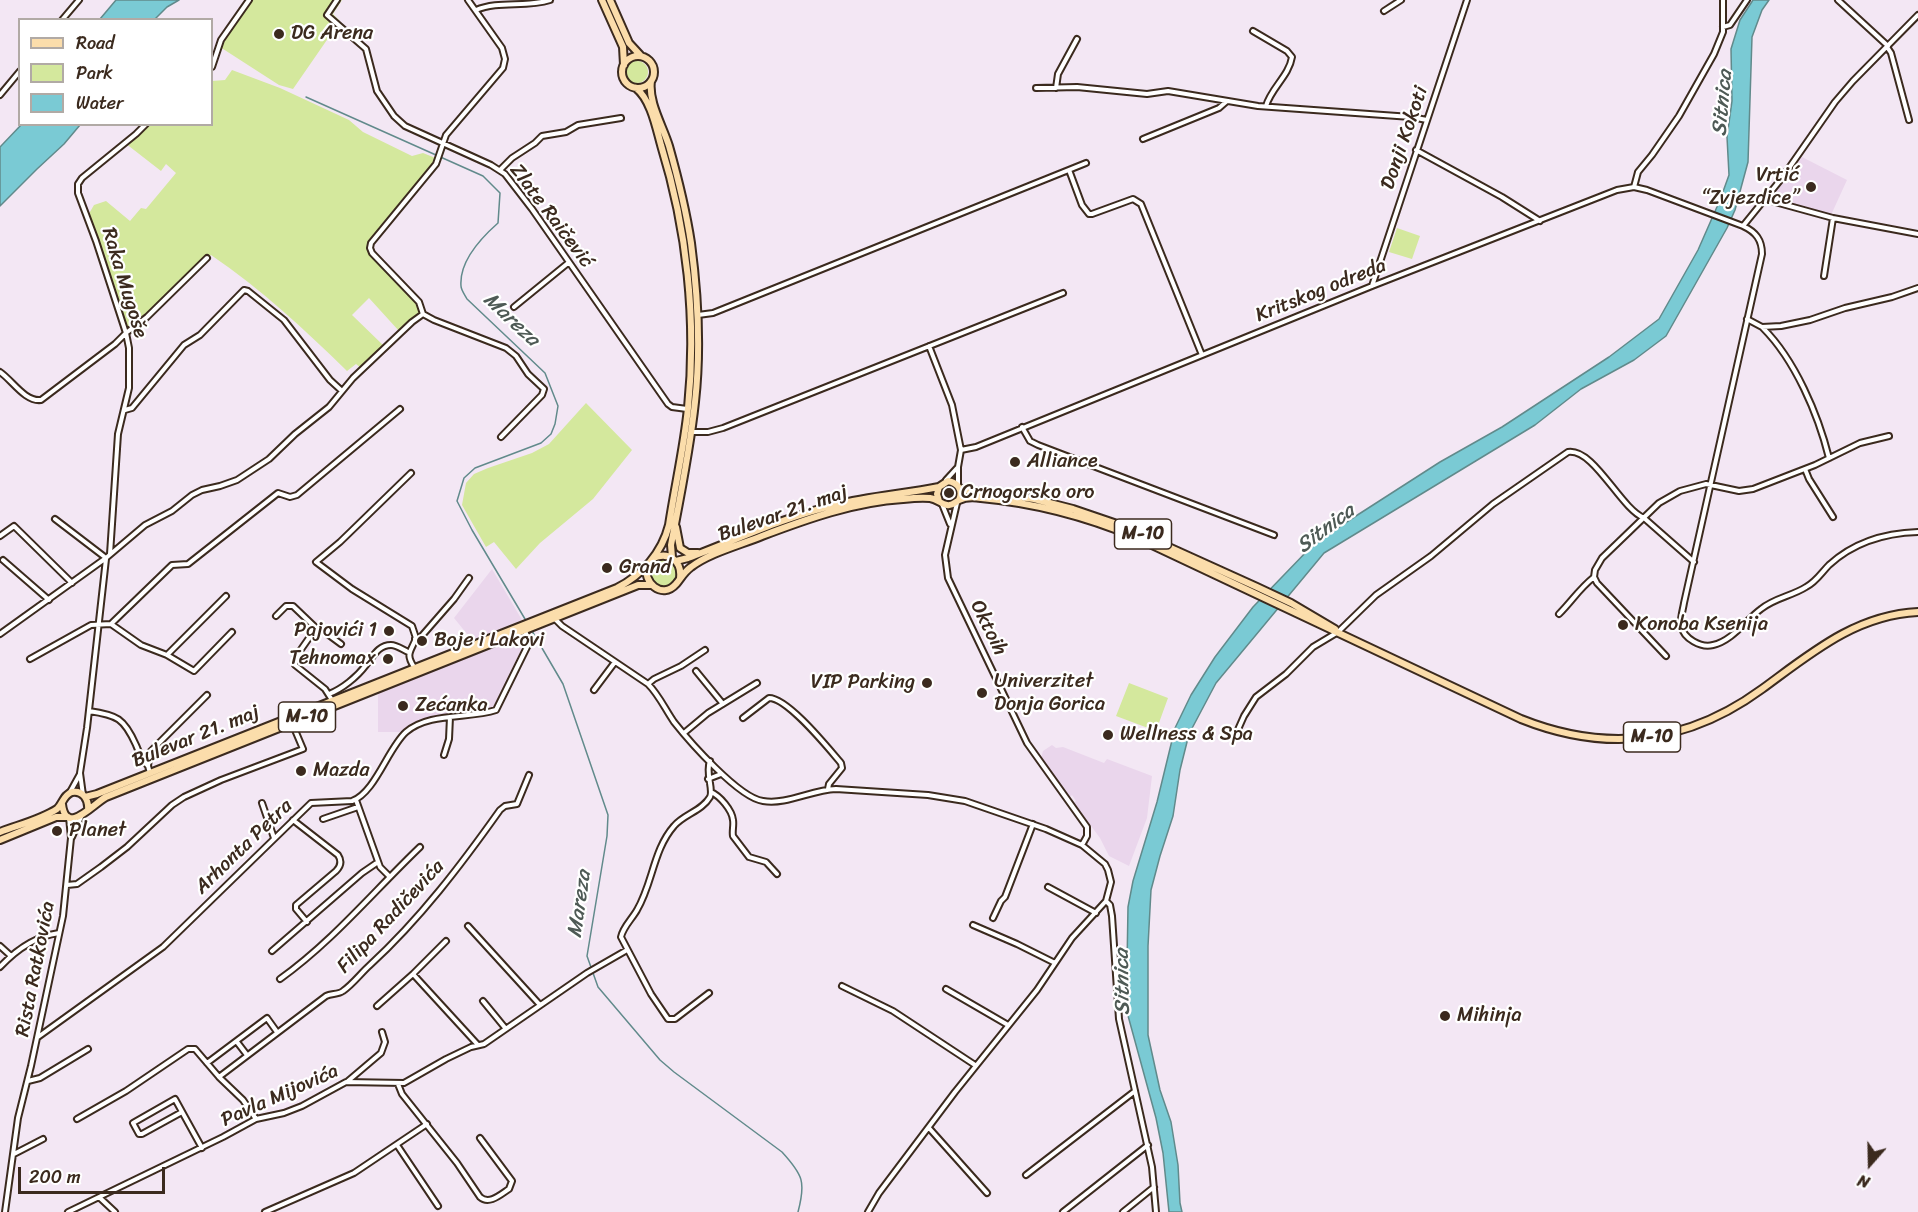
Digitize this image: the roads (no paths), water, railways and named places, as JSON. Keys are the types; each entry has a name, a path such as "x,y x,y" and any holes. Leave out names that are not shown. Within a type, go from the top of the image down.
{"main road":[{"path":"602,0 623,47 624,78 645,98 662,146 674,192 690,293 688,409 666,537 662,547 653,558"},
{"path":"610,0 629,43 641,57"},
{"path":"624,66 631,58 641,57 647,59 653,66 651,94 668,144 686,217 696,286 697,379 692,432 671,545 674,559 680,569 680,578"},
{"path":"636,88 645,86 651,81"},
{"name":"M-10","path":"942,484 952,482 958,487 1024,496 1094,515 1151,538 1489,705 1539,726 1580,736 1634,739 1670,734 1713,719 1750,698 1837,635 1874,620 1918,612"},
{"path":"940,502 937,494 942,484"},
{"name":"Bulevar 21. maj","path":"674,559 684,560 829,506 871,496 917,491 942,484"},
{"path":"958,487 961,494 958,501"},
{"name":"M-10","path":"940,502 948,505 973,497 1043,507 1081,517 1136,537 1255,590"},
{"name":"Bulevar 21. maj","path":"680,578 691,566 702,560 825,514 891,500 926,498 940,502"},
{"path":"675,526 678,531 680,548 688,553 701,553"},
{"name":"M-10","path":"647,565 653,558 662,555 674,559"},
{"path":"647,565 645,575 650,585"},
{"name":"Bulevar 21. maj","path":"68,794 77,792 84,796 94,795 149,770 330,697 414,668 617,588 635,578 647,565"},
{"name":"M-10","path":"650,585 666,590 675,585 680,578"},
{"name":"Bulevar 21. maj","path":"81,817 106,797 638,585 650,585"},
{"path":"68,794 62,804 63,811 69,817"},
{"path":"84,796 88,803 87,810"},
{"path":"0,832 54,810 62,804"},
{"path":"0,840 56,817 81,817"}],"street":[{"path":"64,18 79,0"},
{"path":"213,64 221,40 249,0"},
{"name":"Zlate Raičević","path":"337,0 327,15 366,49 377,91 398,120 500,170 532,209 668,404 688,409"},
{"path":"468,0 502,48 505,63 446,135 439,160 371,243 370,248 372,253 419,302 423,314 506,348 516,356 528,374 544,389 542,395 501,437"},
{"path":"476,10 489,3 534,4 550,0"},
{"path":"1384,11 1401,0"},
{"name":"Donji Kokoti","path":"1372,286 1467,0"},
{"path":"1724,0 1723,27 1712,59 1693,88 1679,116 1638,172 1634,187 1743,226 1753,231 1762,248 1681,618 1681,627 1690,640 1700,644 1712,645 1721,642 1762,608 1777,599 1806,588 1828,566 1857,545 1893,534 1918,532"},
{"path":"1723,27 1730,25 1746,0"},
{"path":"1838,0 1888,47 1909,120"},
{"path":"1743,226 1789,169 1818,123 1835,102 1918,15"},
{"path":"1253,31 1287,51 1292,57 1287,71 1266,106"},
{"path":"1056,88 1058,74 1077,39"},
{"path":"0,95 18,73"},
{"path":"1036,88 1077,87 1146,94 1168,91 1266,106 1427,120"},
{"path":"1143,139 1219,108 1227,101"},
{"path":"500,170 542,136 566,132 578,125 621,118"},
{"name":"Raka Mugoše","path":"84,796 80,773 108,556 119,429 125,410 130,373 126,333 78,193 78,187 82,178 144,126"},
{"path":"1416,150 1530,213 1540,221"},
{"path":"698,315 712,313 1086,163"},
{"path":"1069,170 1082,205 1089,214 1133,199 1142,204 1202,355"},
{"name":"Kritskog odreda","path":"961,450 973,448 1372,286 1617,190 1634,187"},
{"path":"1764,200 1833,218 1918,234"},
{"path":"1824,276 1833,218"},
{"path":"0,372 29,398 41,400 147,317 207,258"},
{"path":"513,307 568,263"},
{"path":"1762,327 1810,320 1918,288"},
{"path":"125,410 132,408 184,345 200,335 244,290 284,320 330,380 342,391"},
{"path":"692,432 708,432 723,428 1063,294"},
{"path":"0,634 108,556 145,525 172,511 192,495 237,480 269,459 328,407 353,378 423,314"},
{"path":"1747,319 1762,327 1777,343 1815,417 1829,458"},
{"path":"929,346 952,405 961,450 958,487"},
{"path":"111,624 172,565 188,564 278,493 290,497 297,495 324,475 400,409"},
{"path":"1022,428 1030,441 1038,445 1274,535"},
{"path":"1666,656 1597,583 1594,577 1595,570 1602,558 1663,501 1680,491 1711,484 1745,491 1805,469 1860,443 1889,436"},
{"path":"1236,734 1256,697 1289,672 1313,647 1338,632 1361,608 1493,504 1568,452 1575,451 1582,454 1635,513 1644,518 1694,562"},
{"path":"942,484 958,467"},
{"path":"1805,469 1833,517"},
{"path":"411,473 340,542 316,562 352,590 409,622 415,630 415,639 408,652 414,668"},
{"name":"Oktoih","path":"958,501 944,559 949,582 1027,743 1087,827 1087,836 1082,845"},
{"path":"940,502 951,525"},
{"path":"1634,527 1635,513"},
{"path":"55,519 108,556"},
{"path":"0,536 15,526 72,583"},
{"path":"3,560 49,600"},
{"path":"1559,614 1575,593 1594,577"},
{"path":"415,639 420,638 469,578"},
{"path":"166,655 226,596"},
{"path":"276,616 290,605 316,628 341,644"},
{"path":"555,619 648,684 684,733 721,774 751,796 762,801 781,800 828,789 954,798 1033,824 1082,845 1101,859 1108,870 1111,882 1106,901 1077,931 1037,990 975,1065 879,1193 868,1212"},
{"path":"30,659 91,625 111,624 141,645 166,655 194,671 232,632"},
{"path":"316,628 295,658 295,665 330,697 367,664 375,652 381,648 394,645 408,652"},
{"path":"390,877 380,867 356,800 374,779 404,733 428,722 493,711 498,708 528,645 525,631"},
{"path":"648,684 705,650"},
{"path":"594,690 615,662"},
{"path":"696,671 723,704"},
{"path":"684,733 708,713 757,683"},
{"path":"149,770 150,752 207,695"},
{"path":"743,718 770,698 774,698 789,708 841,763 842,768 828,789"},
{"path":"89,711 113,715 122,721 132,735 141,758 149,770"},
{"path":"444,755 449,739 450,717"},
{"path":"67,885 77,884 101,867 184,797 221,780 303,749 292,723"},
{"path":"709,993 675,1019 669,1020 651,994 621,940 622,931 636,913 646,893 662,842 675,825 708,799 711,792 708,779 710,761"},
{"name":"Raka Mugoše","path":"68,794 80,773"},
{"path":"708,779 721,774"},
{"name":"Filipa Radičevića","path":"219,1077 326,996 342,992 385,951 436,895 500,810 505,806 517,804 529,775"},
{"path":"711,792 721,799 732,815 733,836 741,848 751,859 766,862 777,874"},
{"name":"Arhonta Petra","path":"38,1037 163,947 314,802 356,800"},
{"path":"262,802 274,838"},
{"path":"323,819 358,807"},
{"name":"Rista Ratkovića","path":"5,1212 18,1118 38,1037 63,916 71,838 69,817"},
{"name":"Rista Ratkovića","path":"71,838 81,817"},
{"path":"293,820 338,855 341,860 336,871 296,906 308,922"},
{"path":"993,918 1005,897 1033,824"},
{"path":"280,979 351,918 420,847"},
{"path":"272,951 378,861"},
{"path":"1047,887 1096,913"},
{"path":"1106,901 1112,916 1119,1019 1148,1145 1156,1212"},
{"path":"973,925 1054,963"},
{"path":"468,926 540,1005"},
{"path":"0,967 26,945 58,933"},
{"path":"377,1006 446,941"},
{"path":"0,946 11,956"},
{"name":"Pavla Mijovića","path":"68,1212 202,1148 256,1119 284,1113 302,1106 348,1081 398,1084 408,1081 446,1059 485,1043 586,973 627,950"},
{"path":"413,974 478,1045"},
{"path":"842,986 893,1011 975,1065"},
{"path":"946,989 1008,1025"},
{"path":"483,1001 506,1029"},
{"path":"207,1063 267,1018 277,1032"},
{"path":"348,1081 381,1053 385,1042 382,1032"},
{"path":"237,1041 247,1056"},
{"path":"77,1119 126,1091 188,1048 195,1049 243,1100 256,1119"},
{"path":"28,1081 40,1078 88,1049"},
{"path":"398,1084 402,1094 457,1162 481,1198 488,1201 509,1189 512,1181 480,1138"},
{"path":"1026,1175 1135,1091"},
{"path":"182,1112 142,1134 139,1134 133,1123 175,1099 202,1148"},
{"path":"265,1212 354,1173 427,1124"},
{"path":"929,1128 987,1192"},
{"path":"14,1154 43,1139"},
{"path":"397,1145 438,1206"},
{"path":"1063,1212 1148,1145"},
{"path":"1124,1212 1154,1187"},
{"path":"99,1197 115,1212"}],"water":[{"path":"116,0 179,0 167,7 156,18 101,18"},
{"path":"1753,0 1769,0 1762,10 1752,37 1748,162 1735,210 1727,228 1666,336 1634,360 1581,389 1535,425 1324,553 1216,683 1189,734 1180,770 1173,816 1151,890 1148,946 1148,1035 1160,1090 1171,1122 1182,1212 1169,1212 1163,1153 1156,1118 1127,1012 1127,965 1128,907 1133,881 1157,802 1175,728 1191,695 1215,657 1253,607 1310,548 1440,462 1502,427 1609,357 1659,319 1698,250 1729,175 1727,137 1732,101 1731,49 1740,20"},
{"path":"20,126 79,126 64,144 0,206 0,147"}],"waterway":[{"name":"Mareza","path":"306,97 483,176 500,193 498,223 478,243 467,259 461,277 461,288 467,299 545,373 558,406 551,434 541,443 475,468 464,478 457,501 525,619"},
{"name":"Mareza","path":"532,631 563,684 608,815 607,836 587,956 598,987 660,1060 782,1152 801,1179 802,1193 798,1212"}],"place":[{"name":"DG Arena","path":"279,34"},
{"name":"Vrtić “Zvjezdice”","path":"1811,187"},
{"name":"Alliance","path":"1015,462"},
{"name":"Crnogorsko oro","path":"949,493"},
{"name":"Grand","path":"607,568"},
{"name":"Konoba Ksenija","path":"1623,625"},
{"name":"Pajovići 1","path":"389,631"},
{"name":"Boje i Lakovi","path":"422,641"},
{"name":"Tehnomax","path":"388,659"},
{"name":"VIP Parking","path":"927,683"},
{"name":"Univerzitet Donja Gorica","path":"982,693"},
{"name":"Zećanka","path":"403,706"},
{"name":"Wellness & Spa","path":"1108,735"},
{"name":"Mazda","path":"301,771"},
{"name":"Planet","path":"57,831"},
{"name":"Mihinja","path":"1445,1016"}],"water label":[{"name":"Sitnica","path":"1723,103"},
{"name":"Sitnica","path":"1326,529"},
{"name":"Sitnica","path":"1123,982"}]}
